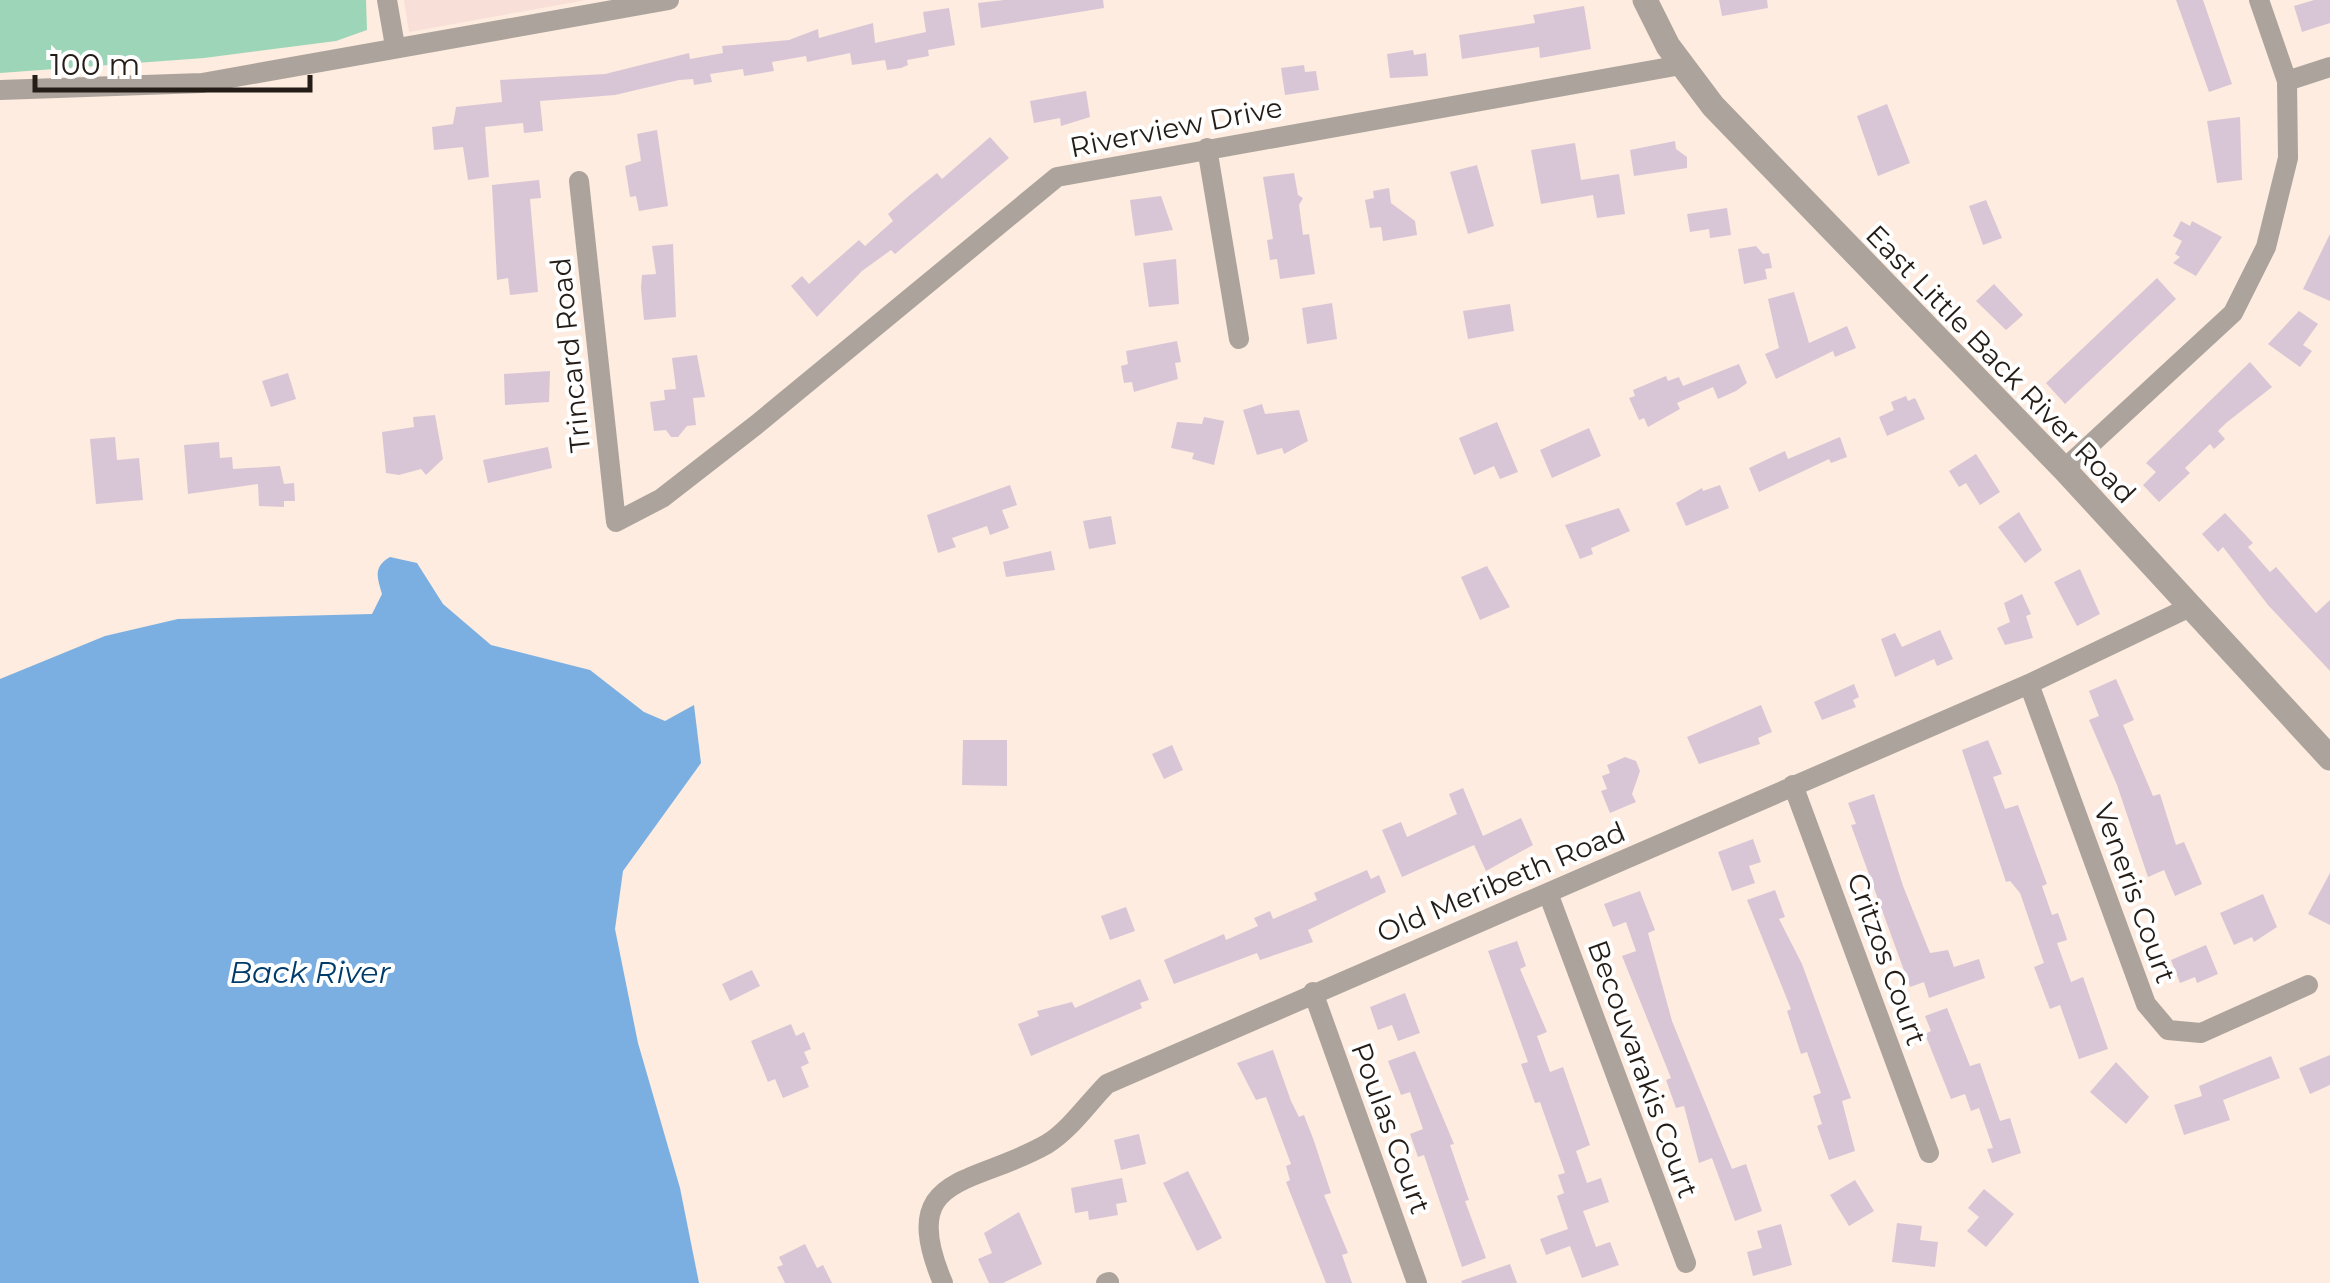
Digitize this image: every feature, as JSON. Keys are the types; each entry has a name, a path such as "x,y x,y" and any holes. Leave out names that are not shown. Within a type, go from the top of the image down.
{"street":[{"path":"387,0 395,46"},
{"path":"0,90 202,82 669,0"},
{"name":"East Little Back River Road","path":"1645,0 1680,65 1712,106 2064,469 2330,758"},
{"path":"2064,469 2233,314 2266,247 2288,158 2287,81 2260,0"},
{"name":"Riverview Drive","path":"616,522 662,498 740,438 1056,177 1680,65"},
{"path":"2287,81 2330,67"},
{"path":"1207,148 1238,339"},
{"name":"Trincard Road","path":"578,181 616,522"},
{"name":"Old Meribeth Road","path":"943,1283 926,1244 926,1212 940,1192 1051,1142 1107,1084 2028,684 2190,608"},
{"name":"Veneris Court","path":"2028,684 2146,1004 2168,1030 2201,1033 2308,985"},
{"name":"Critzos Court","path":"1793,784 1929,1153"},
{"name":"Becouvarakis Court","path":"1548,893 1686,1263"},
{"name":"Poulas Court","path":"1313,992 1417,1283"}],"shaded area":[{"path":"404,0 586,0 409,32"}],"green space":[{"path":"0,0 366,0 367,30 336,41 204,58 0,73"}],"water":[{"name":"Back River","path":"390,557 417,563 443,604 491,645 590,670 644,712 665,721 694,705 701,763 623,871 615,929 638,1043 680,1188 699,1283 0,1283 0,679 105,636 178,619 372,614 382,594 379,569"}],"building":[{"path":"1103,0 1104,8 981,28 978,3"},
{"path":"1719,0 1767,0 1768,8 1722,16"},
{"path":"2176,0 2203,0 2232,84 2209,92"},
{"path":"2330,0 2330,23 2302,32 2294,6"},
{"path":"1584,6 1591,49 1540,58 1539,47 1462,59 1459,35 1535,23 1533,15"},
{"path":"949,8 955,45 928,50 929,56 907,60 908,65 901,68 887,70 885,60 852,65 850,53 807,62 806,56 772,62 774,71 744,76 743,69 710,74 712,82 694,85 693,79 679,80 615,95 540,101 543,131 524,133 523,123 485,127 489,177 468,180 463,147 434,150 432,127 453,124 456,107 502,102 500,80 605,74 689,53 690,59 723,53 722,46 789,40 818,29 819,38 873,23 875,43 926,32 923,12"},
{"path":"1413,50 1414,55 1426,53 1428,76 1390,78 1387,54"},
{"path":"1304,65 1305,72 1316,71 1319,90 1285,95 1281,68"},
{"path":"1086,91 1090,117 1061,126 1060,118 1034,123 1030,101"},
{"path":"1887,104 1910,163 1878,176 1857,116"},
{"path":"2240,117 2242,180 2217,183 2207,121"},
{"path":"657,130 668,206 639,211 636,196 630,197 625,166 641,161 637,134"},
{"path":"990,137 1009,158 895,254 891,250 862,271 817,317 791,286 802,276 809,284 859,240 865,246 893,221 888,214 937,173 942,179"},
{"path":"1675,141 1676,149 1687,157 1687,168 1634,176 1630,150"},
{"path":"1575,143 1581,180 1619,174 1625,214 1597,218 1593,195 1541,204 1531,150"},
{"path":"1477,165 1494,226 1468,234 1450,172"},
{"path":"1294,173 1298,195 1303,198 1299,205 1303,235 1309,234 1315,274 1280,279 1277,259 1270,260 1267,240 1273,239 1263,177"},
{"path":"539,180 541,198 530,199 538,292 510,295 508,278 497,280 492,185"},
{"path":"1389,188 1391,203 1415,221 1417,235 1383,241 1381,227 1370,228 1365,200 1374,198 1373,191"},
{"path":"1161,196 1173,230 1135,236 1130,200"},
{"path":"1986,200 2002,238 1983,245 1969,206"},
{"path":"1727,208 1731,235 1710,238 1709,229 1690,232 1687,214"},
{"path":"2181,221 2190,226 2192,221 2222,237 2196,276 2173,263 2180,257 2175,254 2182,241 2173,236"},
{"path":"2330,234 2330,301 2303,289"},
{"path":"673,244 676,317 644,320 642,275 656,274 652,246"},
{"path":"1756,246 1763,254 1769,253 1772,268 1765,269 1767,279 1744,284 1738,249"},
{"path":"1176,259 1179,304 1149,307 1143,263"},
{"path":"2157,278 2176,299 2065,404 2046,383"},
{"path":"1994,284 2023,315 2006,330 1976,301"},
{"path":"1794,292 1809,343 1847,326 1856,348 1835,357 1833,351 1776,379 1765,354 1779,348 1768,299"},
{"path":"1332,303 1337,339 1307,344 1302,308"},
{"path":"1510,304 1514,331 1468,339 1463,311"},
{"path":"2299,311 2318,324 2303,345 2312,351 2300,367 2268,344"},
{"path":"1177,341 1181,362 1175,363 1178,379 1134,392 1132,382 1124,383 1121,366 1128,364 1126,351"},
{"path":"697,355 705,397 693,398 696,425 687,426 678,437 671,437 666,430 654,431 650,402 665,400 664,390 676,389 672,358"},
{"path":"2250,362 2272,387 2218,431 2225,439 2214,449 2210,444 2185,468 2190,473 2159,502 2143,485 2156,472 2146,463"},
{"path":"1739,364 1747,383 1736,391 1718,399 1713,387 1677,403 1680,409 1648,427 1644,418 1639,420 1629,398 1635,396 1633,390 1666,376 1668,381 1679,377 1683,386"},
{"path":"550,371 549,402 505,405 504,374"},
{"path":"288,373 296,399 271,407 262,381"},
{"path":"1906,396 1908,401 1915,398 1925,419 1887,436 1879,417 1894,410 1891,402"},
{"path":"1262,404 1265,414 1299,410 1308,441 1284,454 1282,448 1257,455 1243,410"},
{"path":"435,415 443,459 426,475 421,469 399,475 386,473 382,432 414,427 413,417"},
{"path":"1204,417 1224,421 1214,465 1192,459 1194,453 1171,448 1177,422 1202,424"},
{"path":"1497,422 1518,472 1500,479 1494,466 1474,475 1459,438"},
{"path":"1589,428 1601,456 1552,478 1540,450"},
{"path":"115,437 117,460 139,458 143,500 96,504 90,439"},
{"path":"1840,437 1847,457 1831,463 1829,459 1759,492 1749,468 1785,451 1788,459"},
{"path":"219,442 220,458 232,457 233,469 280,466 284,484 294,483 295,501 284,501 284,507 259,506 258,484 188,494 184,445"},
{"path":"548,447 552,468 488,483 483,460"},
{"path":"1976,454 2000,492 1980,505 1966,483 1959,487 1949,471"},
{"path":"1010,485 1017,505 1002,510 1009,528 990,535 987,526 952,538 956,547 938,553 927,515"},
{"path":"1720,485 1729,508 1686,526 1676,503 1702,488 1703,491"},
{"path":"1619,508 1630,531 1591,548 1593,554 1580,559 1565,525"},
{"path":"2019,512 2042,550 2025,563 1998,527"},
{"path":"2225,513 2253,543 2248,547 2270,572 2276,567 2316,613 2330,600 2330,671 2268,605 2223,547 2218,552 2202,534"},
{"path":"1111,516 1116,544 1089,549 1083,521"},
{"path":"1051,551 1055,570 1006,577 1003,562"},
{"path":"1487,566 1510,607 1480,620 1461,577"},
{"path":"2080,569 2100,614 2077,626 2054,582"},
{"path":"2022,594 2031,614 2026,616 2033,638 2005,645 1997,628 2010,622 2004,603"},
{"path":"1940,630 1953,659 1937,666 1934,659 1895,677 1881,639 1895,633 1902,647"},
{"path":"2116,679 2134,720 2123,725 2153,796 2160,794 2176,845 2184,842 2202,884 2175,896 2164,870 2148,877 2117,785 2089,720 2099,716 2089,691"},
{"path":"1854,684 1859,697 1853,700 1856,707 1822,720 1814,702"},
{"path":"1761,705 1772,732 1758,738 1760,744 1699,764 1687,737"},
{"path":"963,740 1007,740 1007,786 962,785"},
{"path":"1988,740 2002,774 1993,777 2005,809 2018,805 2047,884 2042,886 2052,915 2058,913 2065,933 2067,940 2057,943 2071,982 2083,977 2108,1049 2079,1059 2060,1005 2050,1009 2034,967 2044,963 2020,893 2010,881 2006,882 1962,750"},
{"path":"1172,745 1183,770 1164,779 1152,754"},
{"path":"1625,757 1636,761 1640,771 1632,794 1636,802 1610,813 1601,791 1607,789 1602,776 1610,773 1607,765"},
{"path":"1463,788 1483,836 1521,818 1533,845 1486,871 1474,845 1402,877 1382,830 1401,822 1407,837 1457,814 1449,794"},
{"path":"1874,794 1903,886 1930,953 1948,950 1954,967 1979,959 1985,978 1929,998 1924,982 1910,987 1851,825 1856,824 1848,803"},
{"path":"1753,839 1761,862 1749,866 1755,883 1732,891 1718,852"},
{"path":"1367,870 1371,879 1379,875 1386,892 1308,930 1313,942 1260,960 1257,953 1174,984 1164,960 1224,934 1226,940 1258,926 1254,918 1270,911 1273,919 1317,900 1314,893"},
{"path":"2330,873 2330,925 2308,914"},
{"path":"1775,890 1785,917 1779,919 1802,964 1851,1098 1842,1101 1855,1151 1829,1160 1817,1126 1822,1124 1813,1096 1821,1093 1807,1052 1801,1054 1787,1011 1791,1009 1747,900"},
{"path":"1640,891 1655,930 1648,933 1672,1021 1732,1169 1746,1164 1762,1211 1735,1221 1712,1158 1699,1163 1684,1106 1676,1108 1666,1080 1671,1078 1622,956 1636,951 1626,922 1613,927 1604,904"},
{"path":"2263,894 2277,927 2254,942 2252,937 2234,945 2220,913"},
{"path":"1126,907 1135,931 1110,940 1101,916"},
{"path":"1517,941 1526,966 1520,969 1547,1032 1537,1036 1550,1072 1563,1067 1590,1145 1576,1151 1587,1183 1601,1178 1609,1202 1583,1211 1596,1247 1610,1242 1619,1265 1582,1278 1570,1246 1546,1255 1540,1239 1568,1229 1557,1196 1564,1193 1558,1175 1565,1173 1540,1102 1535,1103 1521,1064 1528,1062 1488,951"},
{"path":"2206,945 2218,974 2197,983 2195,977 2180,983 2171,960"},
{"path":"752,970 760,986 730,1001 722,984"},
{"path":"1140,979 1149,1000 1140,1003 1142,1008 1031,1056 1018,1024 1039,1016 1037,1011 1072,1002 1075,1008"},
{"path":"1405,993 1420,1033 1398,1041 1392,1025 1378,1030 1370,1007"},
{"path":"1947,1008 1970,1066 1980,1063 2000,1121 2010,1118 2021,1153 1992,1163 1987,1149 1993,1148 1979,1108 1971,1111 1965,1094 1951,1099 1925,1034 1931,1031 1925,1016"},
{"path":"791,1024 796,1036 804,1032 811,1049 804,1052 809,1063 801,1067 809,1087 783,1098 775,1079 768,1082 751,1041"},
{"path":"1273,1050 1291,1101 1299,1117 1304,1115 1314,1141 1331,1193 1324,1195 1348,1253 1342,1255 1352,1283 1326,1283 1286,1182 1290,1180 1286,1166 1291,1164 1266,1097 1256,1100 1237,1063"},
{"path":"1415,1051 1454,1144 1450,1145 1469,1200 1465,1201 1486,1258 1462,1267 1424,1155 1418,1157 1410,1134 1423,1129 1410,1092 1401,1095 1388,1061"},
{"path":"2330,1055 2330,1085 2310,1094 2299,1068"},
{"path":"2271,1056 2280,1078 2223,1100 2230,1120 2184,1135 2174,1105 2202,1096 2199,1086"},
{"path":"2116,1062 2149,1097 2126,1124 2090,1092"},
{"path":"1139,1134 1146,1164 1121,1170 1114,1140"},
{"path":"1188,1171 1222,1238 1197,1251 1163,1183"},
{"path":"1122,1178 1127,1202 1116,1204 1118,1215 1089,1220 1088,1211 1075,1213 1071,1188"},
{"path":"1855,1180 1874,1211 1849,1226 1830,1195"},
{"path":"1984,1189 2014,1214 1986,1247 1967,1231 1979,1217 1968,1208"},
{"path":"1019,1212 1042,1264 1003,1283 989,1283 978,1259 992,1253 984,1233"},
{"path":"1897,1223 1922,1226 1920,1240 1938,1242 1935,1267 1892,1262"},
{"path":"1781,1224 1792,1265 1753,1276 1747,1252 1762,1248 1757,1231"},
{"path":"805,1244 817,1268 823,1265 832,1283 785,1283 777,1267 783,1265 779,1257"},
{"path":"1510,1264 1517,1283 1461,1281"}]}
